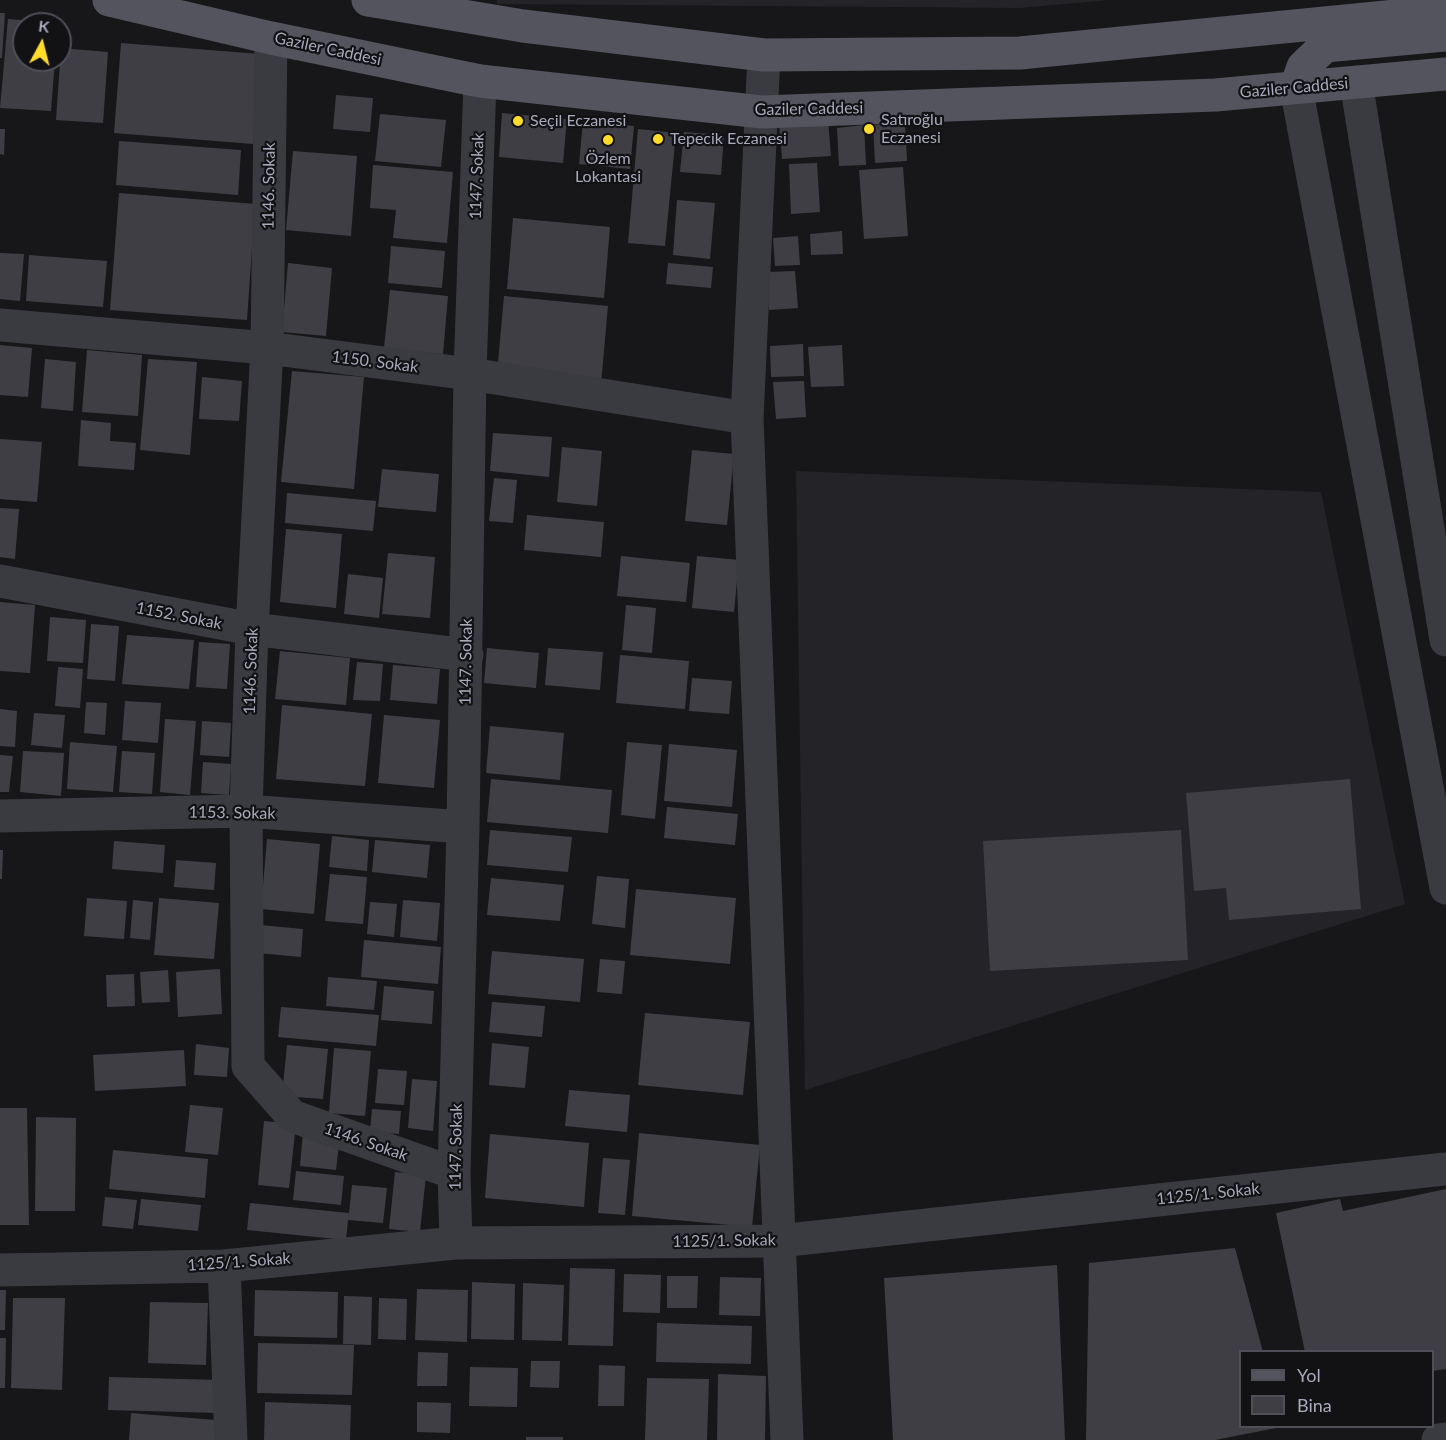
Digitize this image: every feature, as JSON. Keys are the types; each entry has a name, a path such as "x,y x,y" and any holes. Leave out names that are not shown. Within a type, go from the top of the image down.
{"main road":[{"name":"Gaziler Caddesi","path":"109,0 271,38 480,81 762,112 1216,94 1446,74"},
{"path":"368,0 523,26 764,55 1020,53 1446,11"},
{"path":"1276,28 1325,46 1341,56 1356,82"},
{"path":"1296,87 1303,67 1325,46 1446,35"}],"street":[{"name":"1146. Sokak","path":"271,38 267,348 252,629 246,811 248,1066 292,1116 454,1173"},
{"path":"764,55 747,418 787,1440"},
{"name":"1147. Sokak","path":"456,1243 454,1173 467,655 470,374 480,81"},
{"path":"1356,82 1446,640"},
{"path":"1296,87 1446,888"},
{"name":"1150. Sokak","path":"0,325 267,348 470,374 747,418"},
{"name":"1152. Sokak","path":"0,581 252,629 467,655"},
{"name":"1153. Sokak","path":"0,816 246,811 463,826"},
{"name":"1125/1. Sokak","path":"0,1270 224,1266 456,1243 779,1240 1446,1169"},
{"path":"224,1266 231,1440"},
{"path":"1438,1440 1446,1439"}],"shaded area":[{"path":"497,0 1109,0 1020,8 497,4"},
{"path":"796,471 1321,492 1405,904 805,1090"}],"building":[{"path":"0,13 5,13 2,58 0,58"},
{"path":"8,19 12,19 12,72 54,72 51,111 0,108"},
{"path":"121,43 260,54 253,144 114,133"},
{"path":"72,49 108,52 103,123 56,120 59,72 72,72"},
{"path":"336,95 373,98 370,132 333,129"},
{"path":"502,113 567,119 563,163 499,157"},
{"path":"380,114 446,120 441,167 375,161"},
{"path":"828,120 831,156 782,159 779,124"},
{"path":"583,121 634,126 630,169 579,164"},
{"path":"905,122 907,161 875,163 873,125"},
{"path":"864,125 866,165 839,166 837,128"},
{"path":"0,129 5,129 4,155 0,154"},
{"path":"638,129 676,133 665,246 628,243"},
{"path":"684,132 724,135 721,175 680,172"},
{"path":"119,141 241,150 238,195 116,185"},
{"path":"293,151 357,156 351,236 286,230"},
{"path":"817,163 820,212 791,214 789,164"},
{"path":"373,165 453,172 447,243 393,238 396,210 370,208"},
{"path":"903,167 908,236 864,239 859,170"},
{"path":"119,193 255,204 247,320 110,310"},
{"path":"677,200 715,203 710,259 673,255"},
{"path":"513,218 610,227 604,298 507,289"},
{"path":"842,231 843,254 811,255 810,234"},
{"path":"798,236 800,265 775,266 773,238"},
{"path":"391,246 445,251 442,288 388,283"},
{"path":"0,253 24,254 20,301 0,299"},
{"path":"29,255 107,261 103,307 26,301"},
{"path":"288,263 332,268 326,336 282,332"},
{"path":"668,263 713,267 711,288 666,284"},
{"path":"795,271 798,308 769,310 767,272"},
{"path":"390,290 448,296 443,354 384,348"},
{"path":"504,296 608,306 601,384 497,374"},
{"path":"803,344 804,376 771,377 770,346"},
{"path":"0,345 32,348 28,397 0,395"},
{"path":"842,345 844,386 811,387 808,347"},
{"path":"87,350 142,355 138,416 82,412"},
{"path":"45,359 76,362 73,411 41,408"},
{"path":"148,359 197,362 190,455 140,450"},
{"path":"292,371 364,377 354,489 281,482"},
{"path":"202,377 242,381 239,421 199,419"},
{"path":"804,381 806,417 776,419 773,382"},
{"path":"81,420 111,423 110,441 136,443 134,470 78,466"},
{"path":"493,433 552,437 549,477 490,471"},
{"path":"0,439 42,442 37,502 0,499"},
{"path":"562,447 602,451 597,506 557,502"},
{"path":"692,450 734,454 727,525 685,521"},
{"path":"382,469 439,474 436,512 378,507"},
{"path":"494,478 517,480 513,523 489,521"},
{"path":"287,493 376,501 373,531 285,523"},
{"path":"0,508 19,509 15,559 0,557"},
{"path":"527,515 604,522 601,557 524,550"},
{"path":"286,529 342,534 336,608 280,602"},
{"path":"388,553 435,557 430,618 382,614"},
{"path":"621,556 690,563 686,602 617,596"},
{"path":"697,556 739,560 734,612 692,608"},
{"path":"348,574 383,578 379,618 344,614"},
{"path":"0,602 35,605 30,673 0,671"},
{"path":"626,605 656,608 652,653 622,650"},
{"path":"50,617 86,620 83,663 47,661"},
{"path":"91,624 119,626 115,681 87,679"},
{"path":"127,635 194,640 189,689 122,684"},
{"path":"199,642 230,644 227,689 196,687"},
{"path":"487,648 539,653 536,688 484,683"},
{"path":"548,648 603,652 600,690 545,685"},
{"path":"280,651 350,658 346,705 275,699"},
{"path":"620,655 689,661 685,709 616,703"},
{"path":"357,662 383,664 380,701 353,700"},
{"path":"393,665 440,669 437,704 390,700"},
{"path":"58,667 83,669 80,708 55,706"},
{"path":"692,678 732,681 729,714 689,711"},
{"path":"125,701 161,703 158,743 122,740"},
{"path":"86,702 107,703 105,735 84,733"},
{"path":"282,705 372,714 365,786 276,779"},
{"path":"0,709 17,711 15,747 0,746"},
{"path":"34,713 65,715 62,748 31,745"},
{"path":"384,715 440,720 434,788 378,783"},
{"path":"165,719 196,721 190,795 160,792"},
{"path":"202,721 231,723 229,757 200,755"},
{"path":"490,726 564,733 560,780 486,773"},
{"path":"70,742 117,746 113,792 67,789"},
{"path":"627,742 662,745 655,819 621,815"},
{"path":"669,744 737,750 732,807 664,801"},
{"path":"23,751 64,753 61,796 20,792"},
{"path":"122,751 155,753 152,794 119,792"},
{"path":"0,755 13,756 9,792 0,792"},
{"path":"203,762 231,764 229,795 201,793"},
{"path":"491,779 612,790 608,833 487,822"},
{"path":"1350,779 1361,909 1229,920 1226,888 1194,891 1186,793"},
{"path":"667,807 738,814 735,845 664,838"},
{"path":"490,830 572,837 568,872 487,865"},
{"path":"1181,830 1188,960 990,971 983,841"},
{"path":"332,836 369,840 367,871 329,867"},
{"path":"267,839 320,844 314,914 261,909"},
{"path":"375,840 430,845 427,878 372,872"},
{"path":"114,841 165,845 163,873 112,869"},
{"path":"0,850 3,850 2,879 0,879"},
{"path":"176,860 216,863 214,890 174,887"},
{"path":"330,874 367,877 363,924 325,921"},
{"path":"597,876 629,879 625,928 592,924"},
{"path":"491,878 564,885 560,921 487,915"},
{"path":"636,889 736,898 730,964 630,955"},
{"path":"87,898 127,901 124,939 84,936"},
{"path":"159,898 219,903 214,959 154,955"},
{"path":"133,900 153,902 150,940 130,938"},
{"path":"403,900 440,903 437,941 400,937"},
{"path":"370,902 397,904 394,937 367,934"},
{"path":"260,925 303,929 301,957 258,953"},
{"path":"364,940 441,947 438,984 361,977"},
{"path":"492,951 584,959 580,1002 488,994"},
{"path":"600,959 625,961 622,994 597,992"},
{"path":"220,969 222,1014 178,1017 176,972"},
{"path":"168,970 170,1002 142,1003 140,972"},
{"path":"134,974 135,1006 107,1007 106,975"},
{"path":"328,977 377,981 374,1010 326,1006"},
{"path":"384,986 434,991 432,1024 381,1020"},
{"path":"492,1002 545,1006 542,1037 489,1032"},
{"path":"281,1007 379,1015 376,1046 278,1037"},
{"path":"645,1013 750,1022 743,1095 638,1085"},
{"path":"492,1043 529,1047 525,1088 489,1085"},
{"path":"196,1044 229,1048 227,1077 194,1075"},
{"path":"287,1045 328,1049 323,1099 282,1096"},
{"path":"334,1048 371,1051 365,1116 329,1113"},
{"path":"184,1050 186,1086 95,1091 93,1055"},
{"path":"378,1069 407,1071 404,1105 375,1103"},
{"path":"412,1079 437,1081 433,1131 408,1128"},
{"path":"569,1090 630,1095 627,1132 565,1126"},
{"path":"190,1105 223,1108 218,1155 185,1152"},
{"path":"0,1108 27,1108 29,1225 0,1225"},
{"path":"372,1109 401,1111 399,1134 370,1132"},
{"path":"36,1117 76,1118 75,1211 35,1211"},
{"path":"264,1121 296,1124 289,1188 258,1185"},
{"path":"303,1132 340,1136 336,1170 300,1166"},
{"path":"639,1133 760,1145 752,1227 632,1216"},
{"path":"490,1134 589,1143 584,1207 485,1198"},
{"path":"113,1150 208,1159 205,1198 109,1189"},
{"path":"603,1158 630,1160 625,1215 598,1213"},
{"path":"296,1171 344,1176 341,1205 293,1200"},
{"path":"395,1172 426,1175 420,1232 389,1229"},
{"path":"352,1185 387,1188 383,1223 348,1220 346,1240 247,1230 250,1203 349,1213"},
{"path":"1446,1189 1446,1369 1434,1371 1434,1350 1305,1350 1276,1213 1340,1199 1343,1211"},
{"path":"105,1197 137,1200 133,1229 102,1226"},
{"path":"141,1199 201,1205 198,1231 138,1225"},
{"path":"1235,1248 1262,1350 1239,1350 1239,1428 1276,1428 1215,1440 1086,1440 1089,1263"},
{"path":"1057,1265 1065,1440 893,1440 884,1278"},
{"path":"570,1268 615,1269 613,1346 568,1345"},
{"path":"624,1274 661,1275 660,1313 623,1312"},
{"path":"667,1276 698,1276 697,1308 667,1308"},
{"path":"720,1277 761,1278 760,1316 719,1315"},
{"path":"472,1282 515,1284 514,1340 471,1339"},
{"path":"523,1283 564,1285 562,1341 522,1340"},
{"path":"417,1289 468,1290 467,1342 415,1340"},
{"path":"0,1290 6,1290 5,1330 0,1330"},
{"path":"255,1290 338,1292 337,1338 254,1336"},
{"path":"344,1296 372,1297 371,1345 343,1344"},
{"path":"13,1298 65,1298 62,1390 11,1388"},
{"path":"379,1298 407,1299 406,1340 378,1339"},
{"path":"150,1302 208,1303 206,1365 148,1363"},
{"path":"657,1323 752,1326 751,1364 656,1362"},
{"path":"0,1338 6,1338 5,1388 0,1388"},
{"path":"258,1343 354,1345 352,1395 257,1393"},
{"path":"418,1352 448,1353 447,1386 417,1386"},
{"path":"531,1361 560,1361 559,1388 530,1387"},
{"path":"599,1365 625,1366 624,1406 598,1406"},
{"path":"470,1367 518,1368 517,1407 469,1406"},
{"path":"718,1374 766,1376 765,1440 717,1440"},
{"path":"109,1377 219,1380 218,1413 108,1410"},
{"path":"647,1378 709,1379 707,1440 645,1440"},
{"path":"265,1402 351,1405 350,1440 264,1440"},
{"path":"417,1402 451,1403 450,1433 417,1432"},
{"path":"131,1413 227,1421 225,1440 129,1440"},
{"path":"526,1437 563,1437 563,1440 526,1440"}],"place":[{"name":"Seçil Eczanesi","path":"518,121"},
{"name":"Satıroğlu Eczanesi","path":"869,129"},
{"name":"Tepecik Eczanesi","path":"658,139"},
{"name":"Özlem Lokantasi","path":"608,140"}]}
